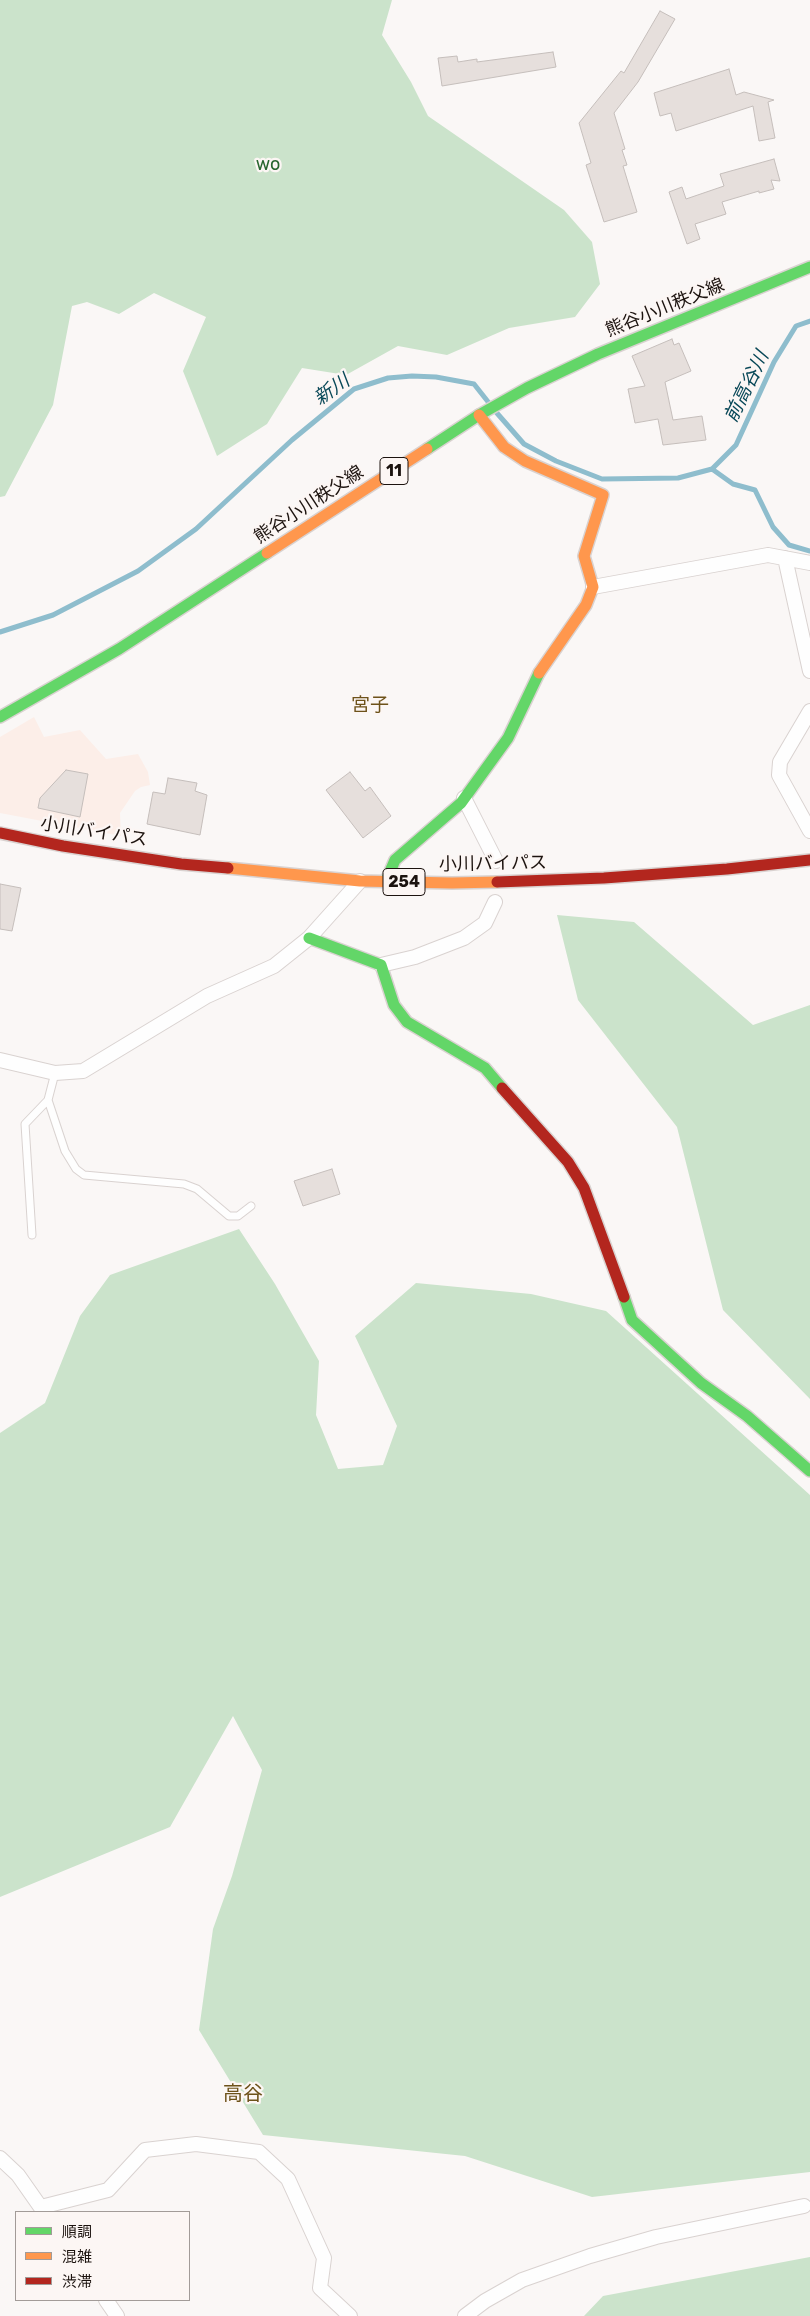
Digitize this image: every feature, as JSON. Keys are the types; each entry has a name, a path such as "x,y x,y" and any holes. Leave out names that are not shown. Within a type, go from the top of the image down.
{"main road":[{"name":"熊谷小川秩父線","path":"0,717 119,649 479,415 527,388 598,354 810,267"},
{"path":"386,881 395,860 433,829 464,798 508,738 539,672 586,605 593,587 584,556 603,495 525,461 504,448 479,415"},
{"name":"小川バイパス","path":"0,833 63,846 181,864 360,881 461,883 604,878 727,869 810,860"},
{"path":"309,938 381,965 394,1005 407,1022 484,1068 568,1162 584,1188 632,1320 701,1383 747,1416 810,1471"}],"street":[{"path":"593,587 748,558 768,556 810,563"},
{"path":"785,558 810,671"},
{"path":"810,711 780,762 779,775 810,831"},
{"path":"464,798 496,861"},
{"path":"0,1060 55,1073 83,1071 207,996 274,966 309,938 360,881"},
{"path":"381,965 414,957 464,938 485,923 495,902"},
{"path":"0,2158 18,2175 43,2210 108,2190 145,2150 196,2144 259,2152 288,2179 324,2258 320,2288 350,2316"},
{"path":"465,2316 485,2300 522,2280 590,2256 656,2237 804,2206"},
{"path":"107,2301 116,2316"}],"lane":[{"path":"32,1235 25,1124 48,1100 55,1073"},
{"path":"48,1100 65,1151 76,1169 84,1175 184,1184 197,1188 229,1216 238,1216 252,1206"}],"shaded area":[{"path":"34,717 44,737 80,730 106,759 138,754 148,772 150,785 135,791 120,813 121,836 0,813 0,737"}],"green space":[{"name":"wo","path":"0,0 392,0 382,35 411,82 428,116 564,210 592,242 600,284 575,317 509,328 447,355 398,346 346,375 302,368 267,424 217,456 183,371 206,317 154,293 119,314 87,302 72,306 53,405 5,496 0,497"},
{"path":"557,915 634,922 753,1025 810,1005 810,1399 723,1310 677,1127 578,1000"},
{"path":"239,1229 275,1284 319,1361 316,1415 338,1469 383,1465 397,1426 355,1336 416,1283 531,1294 606,1311 810,1495 810,2172 592,2197 465,2156 263,2135 199,2030 213,1929 232,1876 262,1770 233,1716 170,1827 0,1897 0,1433 45,1403 80,1316 110,1275"},
{"path":"810,2257 810,2316 584,2316 603,2296"}],"building":[{"path":"660,11 675,19 638,82 614,113 625,149 622,150 627,165 623,166 637,212 604,222 586,165 591,163 579,123 621,71 624,73"},
{"path":"553,52 556,67 442,86 438,58 457,56 458,62 477,59 477,62"},
{"path":"729,69 736,95 744,92 774,100 768,102 775,138 759,141 753,106 676,131 671,113 660,116 654,93"},
{"path":"774,159 780,181 771,180 774,189 759,193 759,191 722,202 726,214 695,224 700,239 687,244 669,192 682,187 686,199 724,186 720,174"},
{"path":"672,339 674,345 679,343 691,371 665,382 673,420 702,416 706,440 663,445 658,419 635,423 628,389 645,386 632,356"},
{"path":"66,770 88,774 80,817 38,808 40,798"},
{"path":"350,772 365,791 370,787 391,816 363,838 326,790"},
{"path":"168,778 197,783 195,791 207,795 200,835 147,824 153,792 165,794"},
{"path":"0,884 21,888 12,931 0,929"},
{"path":"332,1169 340,1194 303,1206 294,1181"}],"waterway":[{"name":"新川","path":"496,412 524,444 556,461 602,479 678,478 712,469 736,445 774,362 796,326 810,321"},
{"name":"新川","path":"0,632 53,615 138,571 196,529 292,440 354,389 388,378 436,377 474,384 489,403"},
{"path":"712,469 733,484 755,490 773,527 789,545 810,551"}],"traffic: fast":[{"path":"427,449 479,415 527,388 598,354 810,267"},
{"path":"0,717 119,649 267,553"},
{"path":"386,881 395,860 461,803 508,738 539,673"},
{"path":"309,938 381,965 394,1005 407,1022 485,1068 502,1088"},
{"path":"624,1297 632,1320 701,1383 747,1416 810,1471"}],"traffic: slow":[{"path":"479,415 504,447 525,461 603,495 584,556 593,587 586,605 539,673"},
{"path":"267,553 427,449"},
{"path":"228,868 360,881 497,882"}],"traffic: jam":[{"path":"0,833 63,846 181,864 228,868"},
{"path":"497,882 604,878 727,869 810,860"},
{"path":"502,1088 568,1162 584,1188 624,1297"}],"district":[{"name":"宮子","path":"370,706"},
{"name":"高谷","path":"243,2094"}],"water label":[{"name":"前高谷川","path":"747,387"}]}
